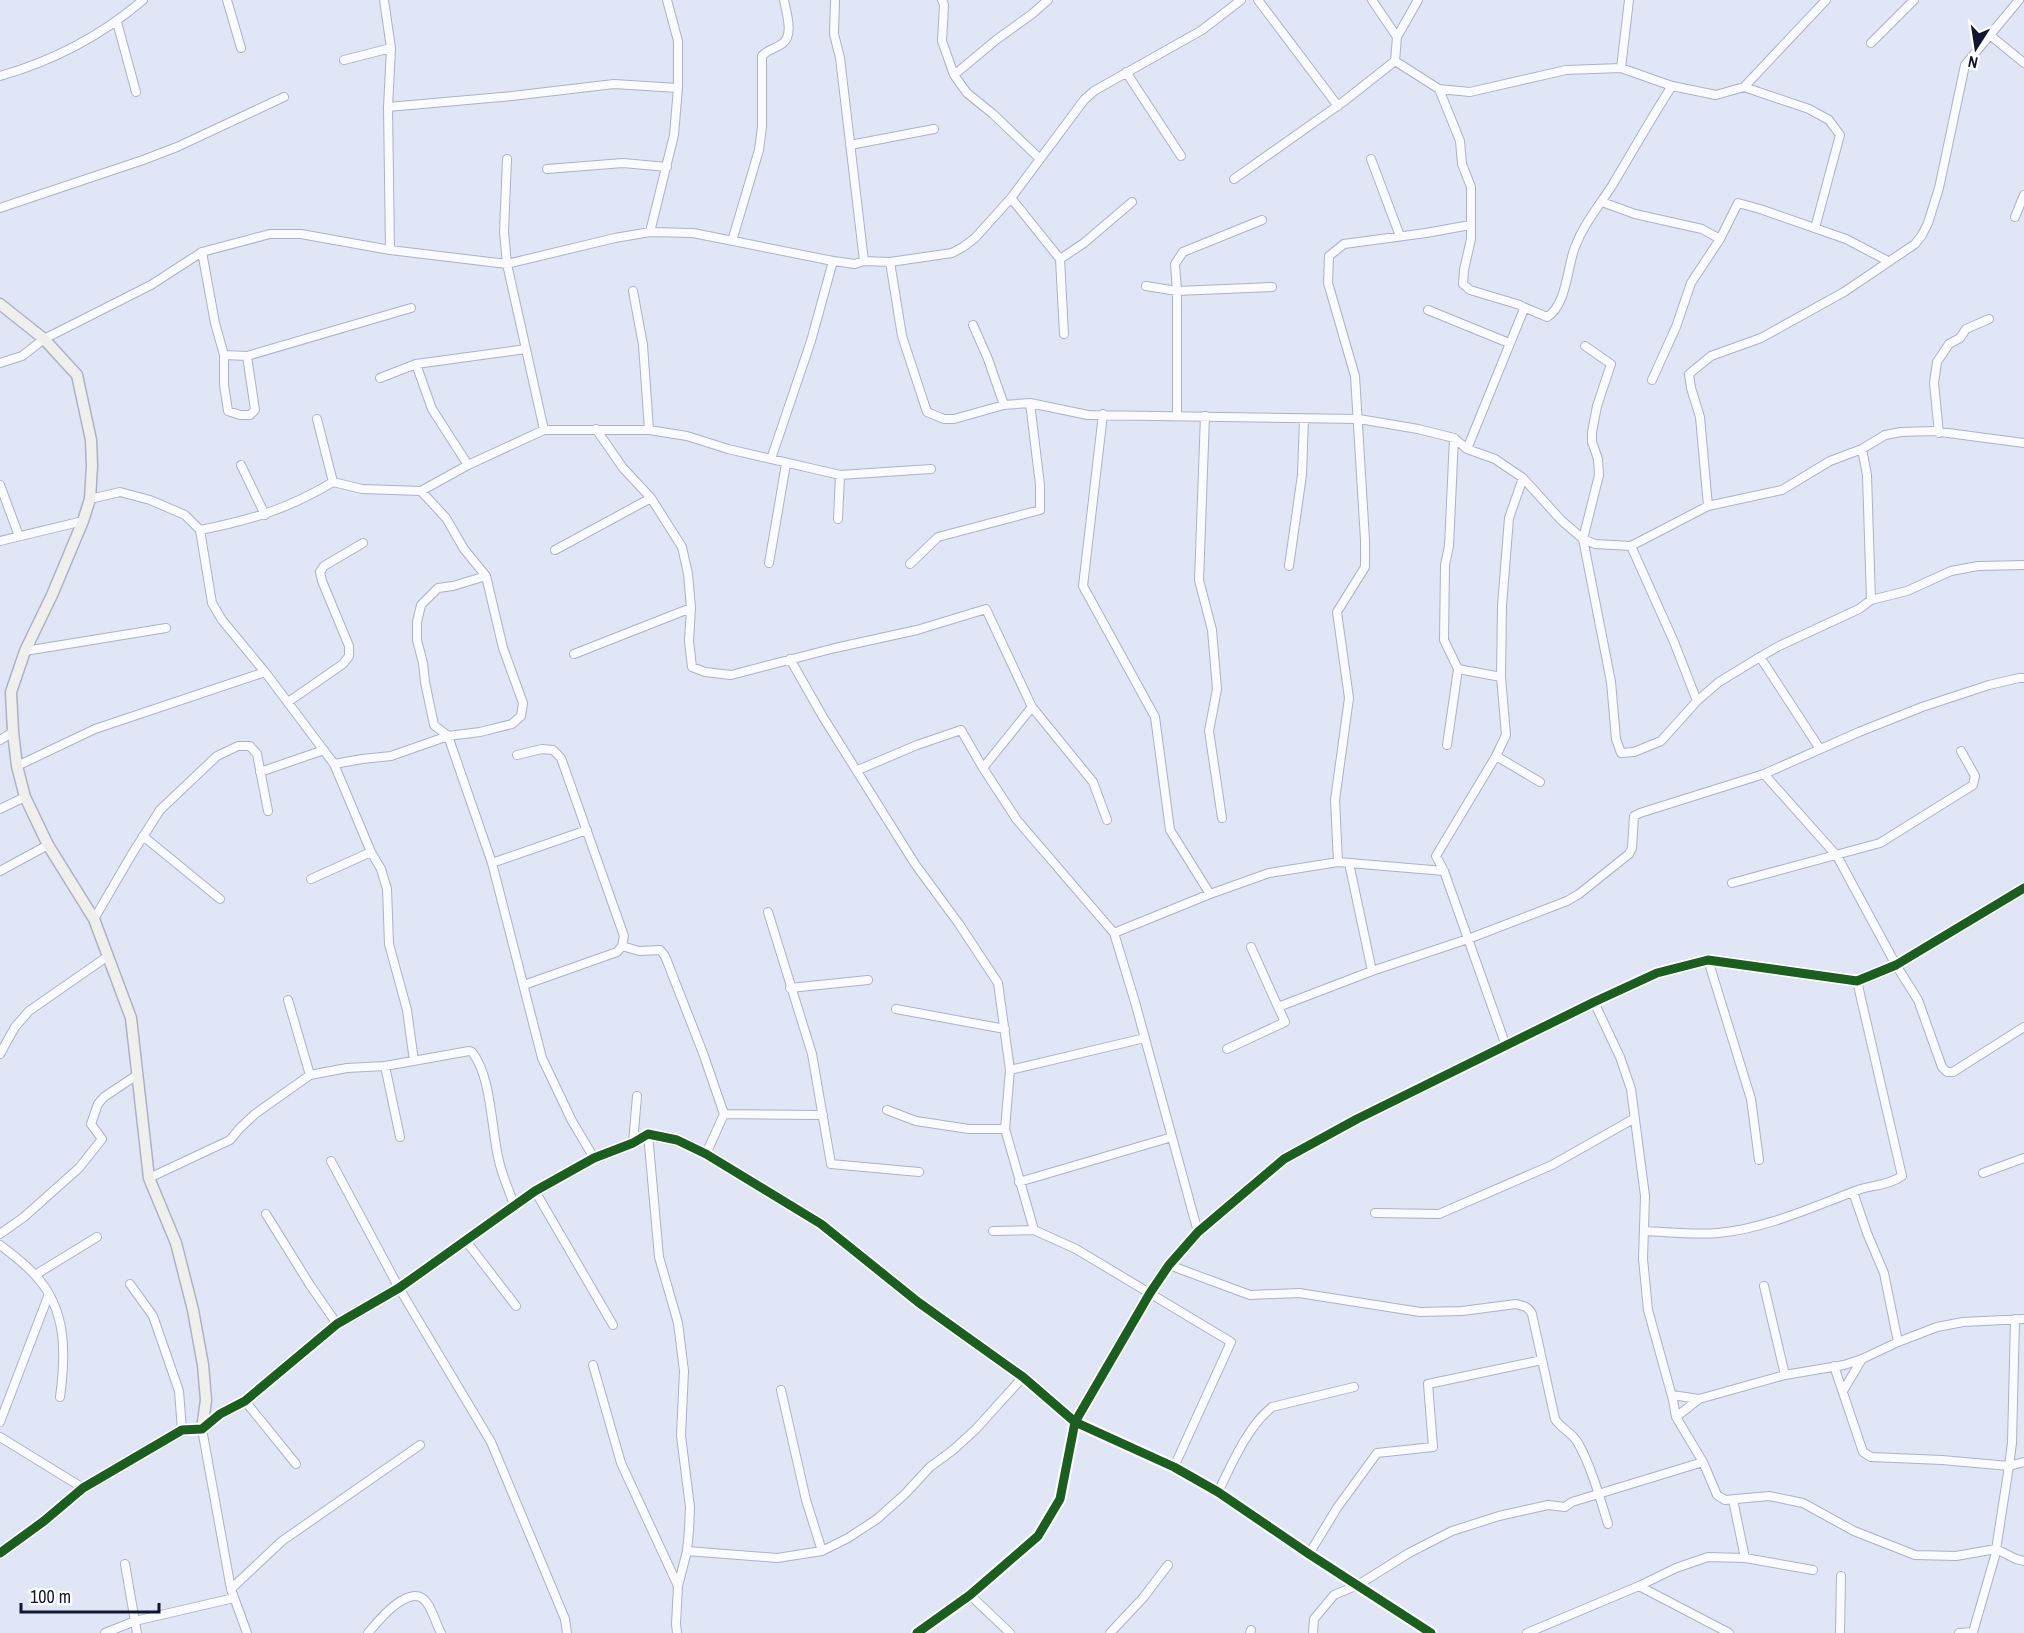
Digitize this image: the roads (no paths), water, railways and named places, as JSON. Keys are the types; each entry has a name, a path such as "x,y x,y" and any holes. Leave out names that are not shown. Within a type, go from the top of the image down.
{"street":[{"path":"0,76 55,57 117,22 144,0"},
{"path":"227,0 241,48"},
{"path":"384,0 391,48 388,107 390,250"},
{"path":"650,232 674,135 678,88 678,41 667,0"},
{"path":"732,241 759,150 762,127 762,56 767,50 782,44 787,38 788,26 784,0"},
{"path":"835,0 834,34 840,58 864,261"},
{"path":"942,0 944,5 942,41 954,75 967,93 993,114 1040,159"},
{"path":"954,75 1048,0"},
{"path":"0,363 22,356 44,339 151,285 202,252 270,234 301,234 390,250 507,264 650,232 693,233 855,264 864,261 890,262 952,253 963,248 975,238 1011,198 1083,100 1126,72 1202,30 1241,0"},
{"path":"1258,0 1338,106"},
{"path":"1372,0 1398,37"},
{"path":"1234,179 1338,106 1395,61 1398,37 1418,0"},
{"path":"1622,68 1629,0"},
{"path":"1395,61 1439,89 1470,92 1566,70 1622,68 1672,86 1716,95 1744,87 1826,0"},
{"path":"1871,42 1914,0"},
{"path":"1708,506 1700,417 1689,374 1711,356 1761,338 1844,292 1915,244 1928,223 1946,158 1965,65 2019,0"},
{"path":"117,22 136,92"},
{"path":"1991,36 2024,63"},
{"path":"344,60 391,48"},
{"path":"1126,72 1181,156"},
{"path":"388,107 614,84 678,88"},
{"path":"1439,89 1460,141 1462,164 1472,187 1471,239 1463,284 1470,291 1520,305 1547,317 1554,313 1567,282 1574,249 1587,220 1602,201 1672,86"},
{"path":"1744,87 1809,109 1830,120 1840,135 1815,228"},
{"path":"0,207 177,147 284,97"},
{"path":"850,145 933,129"},
{"path":"507,159 504,232 507,264 544,430"},
{"path":"1371,159 1400,236"},
{"path":"547,169 623,163 667,167"},
{"path":"2015,218 2024,195"},
{"path":"1011,198 1060,259 1064,334"},
{"path":"1602,201 1635,214 1702,229 1720,239"},
{"path":"1060,259 1084,243 1132,202"},
{"path":"1652,380 1676,327 1691,283 1720,239 1738,203 1846,239 1888,261"},
{"path":"1177,416 1175,264 1183,252 1262,220"},
{"path":"1338,862 1335,800 1348,698 1337,612 1365,567 1362,471 1355,376 1328,283 1329,256 1344,244 1470,225"},
{"path":"202,252 215,323 224,356 224,385 228,411 240,415 250,415 255,410 247,356"},
{"path":"771,459 811,341 833,261"},
{"path":"890,262 902,336 927,412 944,419 1004,405 1030,403 1088,415 1359,419 1418,429 1454,438 1467,449 1495,459 1523,478 1561,520 1583,539 1595,544 1631,546 1708,506 1782,490 1830,461 1862,449 1885,435 1933,431 2024,444"},
{"path":"1146,286 1177,291 1272,287"},
{"path":"633,291 644,345 649,430"},
{"path":"0,304 44,339 77,375 91,440 92,466 90,498 82,521 52,594 5,692 17,766 25,797 48,845 94,919 131,1018 149,1178 176,1243 194,1310 206,1401 202,1429 231,1589 247,1633"},
{"path":"1467,449 1523,314 1524,309 1520,305"},
{"path":"224,356 247,356 411,308"},
{"path":"1428,310 1509,344"},
{"path":"1939,433 1934,382 1937,362 1949,344 1960,338 1965,329 1989,319"},
{"path":"973,325 1004,405"},
{"path":"1585,346 1611,364 1597,406 1592,432 1599,475 1583,539 1611,682 1616,739 1622,753 1634,752 1661,741 1697,701 1719,682 1779,646 1859,609 1871,600 1895,596 1951,572 1978,566 2024,565"},
{"path":"380,378 416,364 526,349"},
{"path":"416,364 432,409 468,465"},
{"path":"910,564 938,537 1040,510 1040,485 1030,403"},
{"path":"1103,414 1083,586 1155,717 1170,830 1210,894"},
{"path":"1205,416 1199,580 1212,630 1217,689 1209,731 1222,818"},
{"path":"317,418 333,482"},
{"path":"1289,566 1302,476 1304,419"},
{"path":"596,429 623,468 651,498 682,547 688,574 691,608 689,641 692,667 705,672 731,675 917,630 987,609 1032,707 1093,782 1107,820"},
{"path":"200,530 265,515 307,498 333,482 362,489 421,491 468,465 544,430 649,430 687,436 786,464 840,475 931,469"},
{"path":"1447,745 1458,669 1444,640 1445,565 1449,546 1454,438"},
{"path":"1862,449 1867,475 1871,600"},
{"path":"769,563 786,464"},
{"path":"241,465 265,515"},
{"path":"838,519 840,475"},
{"path":"1506,1046 1444,871 1436,856 1496,756 1506,735 1501,677 1502,606 1509,518 1523,478"},
{"path":"0,485 19,536"},
{"path":"334,764 392,756 448,736 480,732 512,724 521,716 523,703 503,648 486,576 464,549 446,518 421,491"},
{"path":"90,498 120,492 150,500 185,515 200,530 212,603 222,620 265,672 334,764 371,852 381,869 387,889 389,944 407,1010 414,1061"},
{"path":"555,550 651,498"},
{"path":"0,541 82,521"},
{"path":"288,702 343,664 349,656 349,646 320,572 324,566 363,543"},
{"path":"1631,546 1674,642 1697,701"},
{"path":"486,576 438,588 421,605 417,640 434,725 448,736 492,863 542,1058 572,1121 594,1158"},
{"path":"574,654 691,608"},
{"path":"25,651 166,628"},
{"path":"1760,657 1820,749"},
{"path":"790,659 823,717 915,864 998,983 1010,1070 1005,1129 1034,1230"},
{"path":"1458,669 1501,677"},
{"path":"17,766 95,729 265,672"},
{"path":"1278,1007 1372,971 1530,916 1579,894 1629,854 1632,848 1634,816 1640,813 1764,774 1922,707 1989,684 2024,678"},
{"path":"983,768 1032,707"},
{"path":"858,770 917,745 961,730 1017,820 1114,933 1198,1232"},
{"path":"0,740 13,732"},
{"path":"94,919 160,810 216,756 238,746 250,746 256,754 268,811"},
{"path":"517,755 542,749 553,750 561,758 624,936 622,946 617,952 524,985"},
{"path":"260,772 324,750"},
{"path":"1732,883 1880,843 1973,785 1976,780 1975,776 1961,751"},
{"path":"1496,756 1540,782"},
{"path":"1764,774 1837,856 1896,965 1918,999 1941,1068 1947,1072 1953,1072 2024,1027"},
{"path":"0,809 25,797"},
{"path":"492,863 587,830"},
{"path":"143,836 220,899"},
{"path":"0,872 48,845"},
{"path":"311,879 371,852"},
{"path":"1114,933 1269,873 1338,862 1444,871"},
{"path":"1349,863 1372,971"},
{"path":"917,1633 970,1595 1038,1536 1060,1498 1075,1422 1168,1265 1198,1232 1284,1159 1357,1119 1594,1002 1658,973 1708,960 1857,981 1896,965 2024,888"},
{"path":"768,912 812,1054 831,1164 919,1172"},
{"path":"622,946 639,951 660,950 665,956 724,1114 706,1154"},
{"path":"1227,1049 1285,1022 1251,947"},
{"path":"0,1054 15,1027 29,1011 108,956"},
{"path":"1708,960 1751,1099 1760,1160"},
{"path":"790,988 868,980"},
{"path":"1645,1231 1710,1234 1729,1232 1817,1206 1853,1192 1896,1181 1902,1176 1857,981"},
{"path":"288,1000 310,1075"},
{"path":"1594,1002 1620,1057 1631,1089 1645,1196 1643,1259 1648,1310 1676,1417 1703,1462 1717,1495 1725,1500 1769,1496 1803,1503 1854,1531 1915,1555 1956,1556 1996,1549 2016,1559 2024,1560"},
{"path":"896,1009 1005,1029"},
{"path":"1010,1070 1145,1038"},
{"path":"149,1178 230,1140 255,1114 310,1075 347,1068 385,1066 469,1051 477,1058 486,1087 499,1161 514,1205"},
{"path":"385,1066 400,1137"},
{"path":"0,1234 24,1217 78,1168 102,1139 91,1124 98,1104 104,1097 137,1075"},
{"path":"633,1143 637,1096"},
{"path":"887,1110 916,1121 969,1129 1005,1129"},
{"path":"724,1114 823,1115"},
{"path":"1375,1213 1438,1214 1552,1165 1635,1118"},
{"path":"648,1134 659,1257 678,1323 684,1371 681,1436 690,1507 687,1551 678,1586 675,1624 677,1633"},
{"path":"0,1552 44,1521 83,1488 182,1430 202,1429 220,1414 245,1401 337,1324 399,1288 535,1191 594,1158 633,1143 648,1134 677,1140 706,1154 821,1224 918,1302 1023,1377 1075,1422 1174,1467 1218,1492 1431,1633"},
{"path":"1019,1182 1172,1137"},
{"path":"1983,1173 2024,1158"},
{"path":"331,1161 399,1288 491,1442 565,1619 567,1633"},
{"path":"535,1191 613,1325"},
{"path":"1853,1192 1884,1273 1898,1342"},
{"path":"266,1214 337,1324"},
{"path":"993,1232 1034,1230 1076,1249 1231,1342 1174,1467"},
{"path":"35,1275 97,1237"},
{"path":"466,1241 516,1306"},
{"path":"0,1245 35,1275 57,1309 62,1325 65,1363 60,1396"},
{"path":"1168,1265 1250,1296 1299,1293 1420,1312 1462,1311 1516,1304 1524,1306 1532,1314 1555,1419 1559,1426 1577,1441 1599,1494 1608,1524"},
{"path":"130,1284 153,1316 179,1391 182,1430"},
{"path":"1764,1286 1785,1375"},
{"path":"0,1422 49,1294"},
{"path":"1676,1417 1699,1399 1785,1375 1862,1359 1898,1342 1946,1326 1963,1322 2020,1319 2012,1443 1996,1549 1973,1632 1959,1633"},
{"path":"1843,1391 1862,1359"},
{"path":"1309,1554 1337,1508 1377,1453 1433,1447 1428,1384 1542,1360"},
{"path":"593,1365 621,1463 678,1586"},
{"path":"1834,1366 1863,1452 1871,1457 2009,1466 2024,1462"},
{"path":"687,1551 777,1558 822,1551 848,1538 877,1520 930,1467 976,1429 1023,1377"},
{"path":"1218,1492 1239,1450 1263,1415 1272,1407 1354,1387"},
{"path":"781,1390 806,1500 822,1551"},
{"path":"1672,1395 1699,1399"},
{"path":"245,1401 296,1464"},
{"path":"0,1437 83,1488"},
{"path":"231,1589 282,1541 420,1444"},
{"path":"1313,1633 1314,1619 1334,1595 1358,1585 1409,1553 1452,1531 1548,1504 1565,1507 1572,1502 1703,1462"},
{"path":"1733,1500 1745,1558"},
{"path":"1527,1633 1676,1568 1708,1557 1745,1558 1813,1570"},
{"path":"124,1564 137,1633"},
{"path":"1110,1633 1143,1598 1168,1565"},
{"path":"1840,1633 1841,1576"},
{"path":"1639,1586 1729,1633"},
{"path":"970,1595 1010,1633"},
{"path":"368,1633 385,1613 409,1597 418,1596 427,1601 441,1633"},
{"path":"105,1633 135,1621 234,1598"}]}
